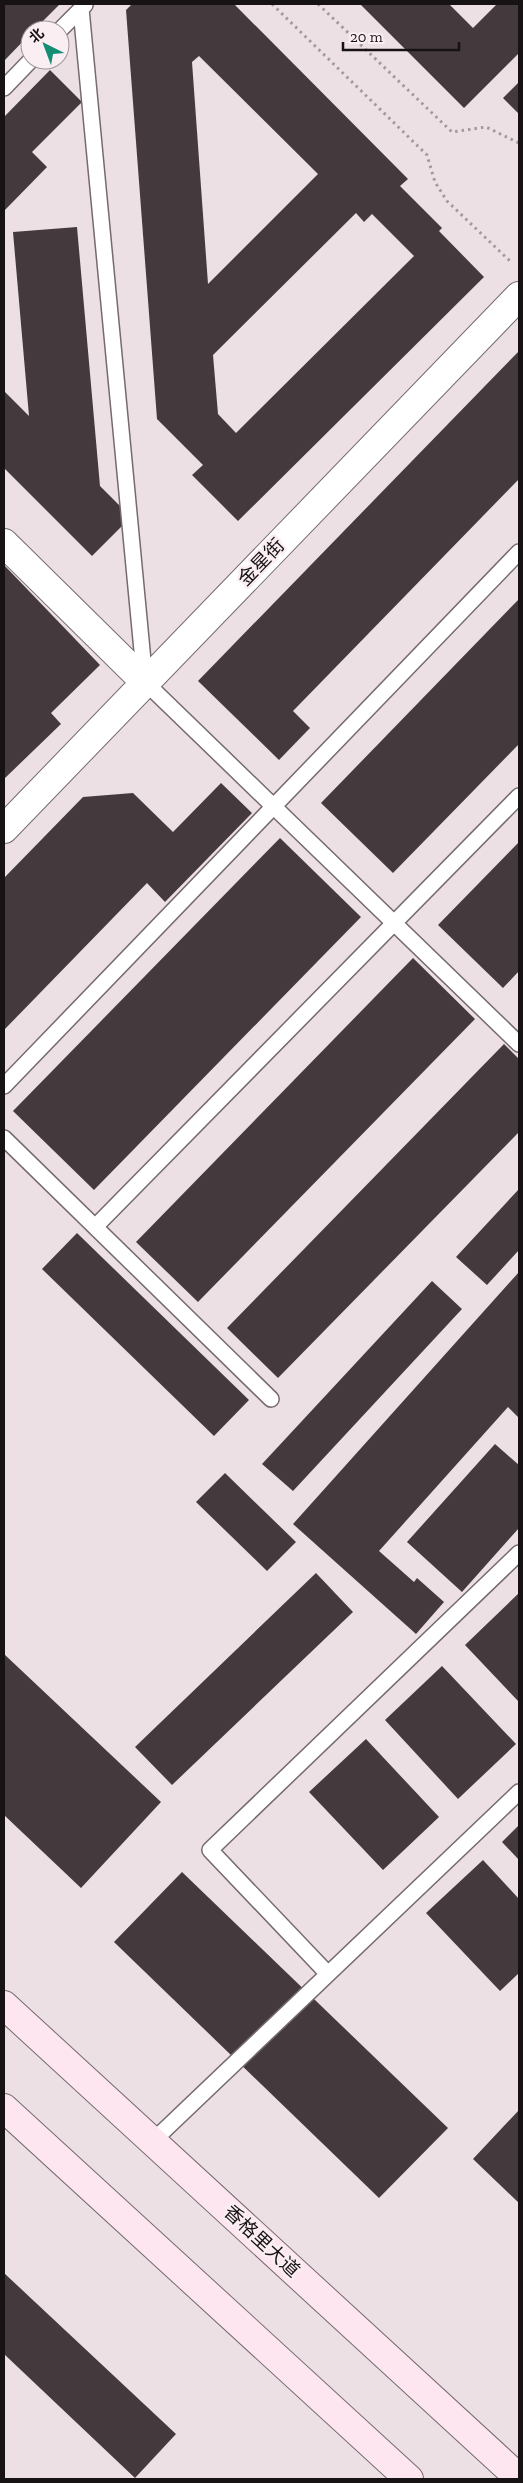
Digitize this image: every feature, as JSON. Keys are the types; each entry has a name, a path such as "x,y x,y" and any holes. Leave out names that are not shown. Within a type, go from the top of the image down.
{"main road":[{"name":"香格里大道","path":"4,2005 519,2478"},
{"path":"4,2108 409,2479"}],"street":[{"name":"金星街","path":"4,828 519,296"},
{"path":"4,543 145,682"}],"lane":[{"path":"70,20 83,6"},
{"path":"83,6 145,682 519,1044"},
{"path":"4,88 21,70"},
{"path":"4,1086 519,552"},
{"path":"95,1227 519,796"},
{"path":"4,1138 271,1399"},
{"path":"328,1974 210,1850 519,1552"},
{"path":"152,2141 519,1792"}],"path":[{"path":"272,4 427,155 436,182 447,201 519,270"},
{"path":"318,4 452,132 486,127 519,144"}],"building":[{"path":"4,4 60,4 44,20 20,20 20,44 4,61"},
{"path":"132,4 234,4 408,179 400,186 442,228 439,231 484,277 238,521 192,475 203,465 157,419 126,10","holes":["199,56 318,174 208,284 192,62","356,213 364,222 372,214 414,256 236,433 218,414 213,355"]},
{"path":"360,4 449,4 473,28 497,4 519,4 519,53 464,108"},
{"path":"50,70 82,102 32,152 47,167 4,211 4,117"},
{"path":"519,82 519,114 503,98"},
{"path":"77,227 100,486 131,517 92,556 4,468 4,391 29,416 13,232"},
{"path":"519,351 519,479 293,711 310,728 279,760 198,681"},
{"path":"4,565 100,665 51,713 61,724 4,779"},
{"path":"519,599 519,744 393,873 321,803"},
{"path":"221,783 252,813 165,902 147,883 4,1030 4,878 83,797 133,793 173,832"},
{"path":"280,838 361,917 94,1190 13,1111"},
{"path":"519,842 519,971 503,988 438,925"},
{"path":"413,958 475,1019 198,1302 136,1242"},
{"path":"504,1044 519,1059 519,1132 278,1378 227,1328"},
{"path":"519,1189 519,1250 487,1285 456,1257"},
{"path":"77,1233 249,1400 214,1436 42,1269"},
{"path":"519,1272 519,1418 508,1407 379,1551 414,1582 417,1578 444,1602 416,1634 293,1524"},
{"path":"432,1281 462,1309 293,1491 262,1464"},
{"path":"495,1444 519,1465 519,1528 462,1592 407,1542"},
{"path":"225,1473 296,1542 267,1571 196,1502"},
{"path":"316,1573 353,1612 172,1785 135,1747"},
{"path":"519,1593 519,1702 465,1645"},
{"path":"4,1654 161,1802 81,1888 4,1815"},
{"path":"442,1666 516,1744 458,1799 385,1720"},
{"path":"366,1739 439,1817 383,1870 309,1792"},
{"path":"519,1825 519,1860 502,1842"},
{"path":"483,1860 519,1899 519,1973 500,1991 426,1913"},
{"path":"182,1872 448,2128 379,2198 114,1942"},
{"path":"519,2110 519,2203 473,2159"},
{"path":"4,2273 176,2434 135,2478 4,2354"}]}
